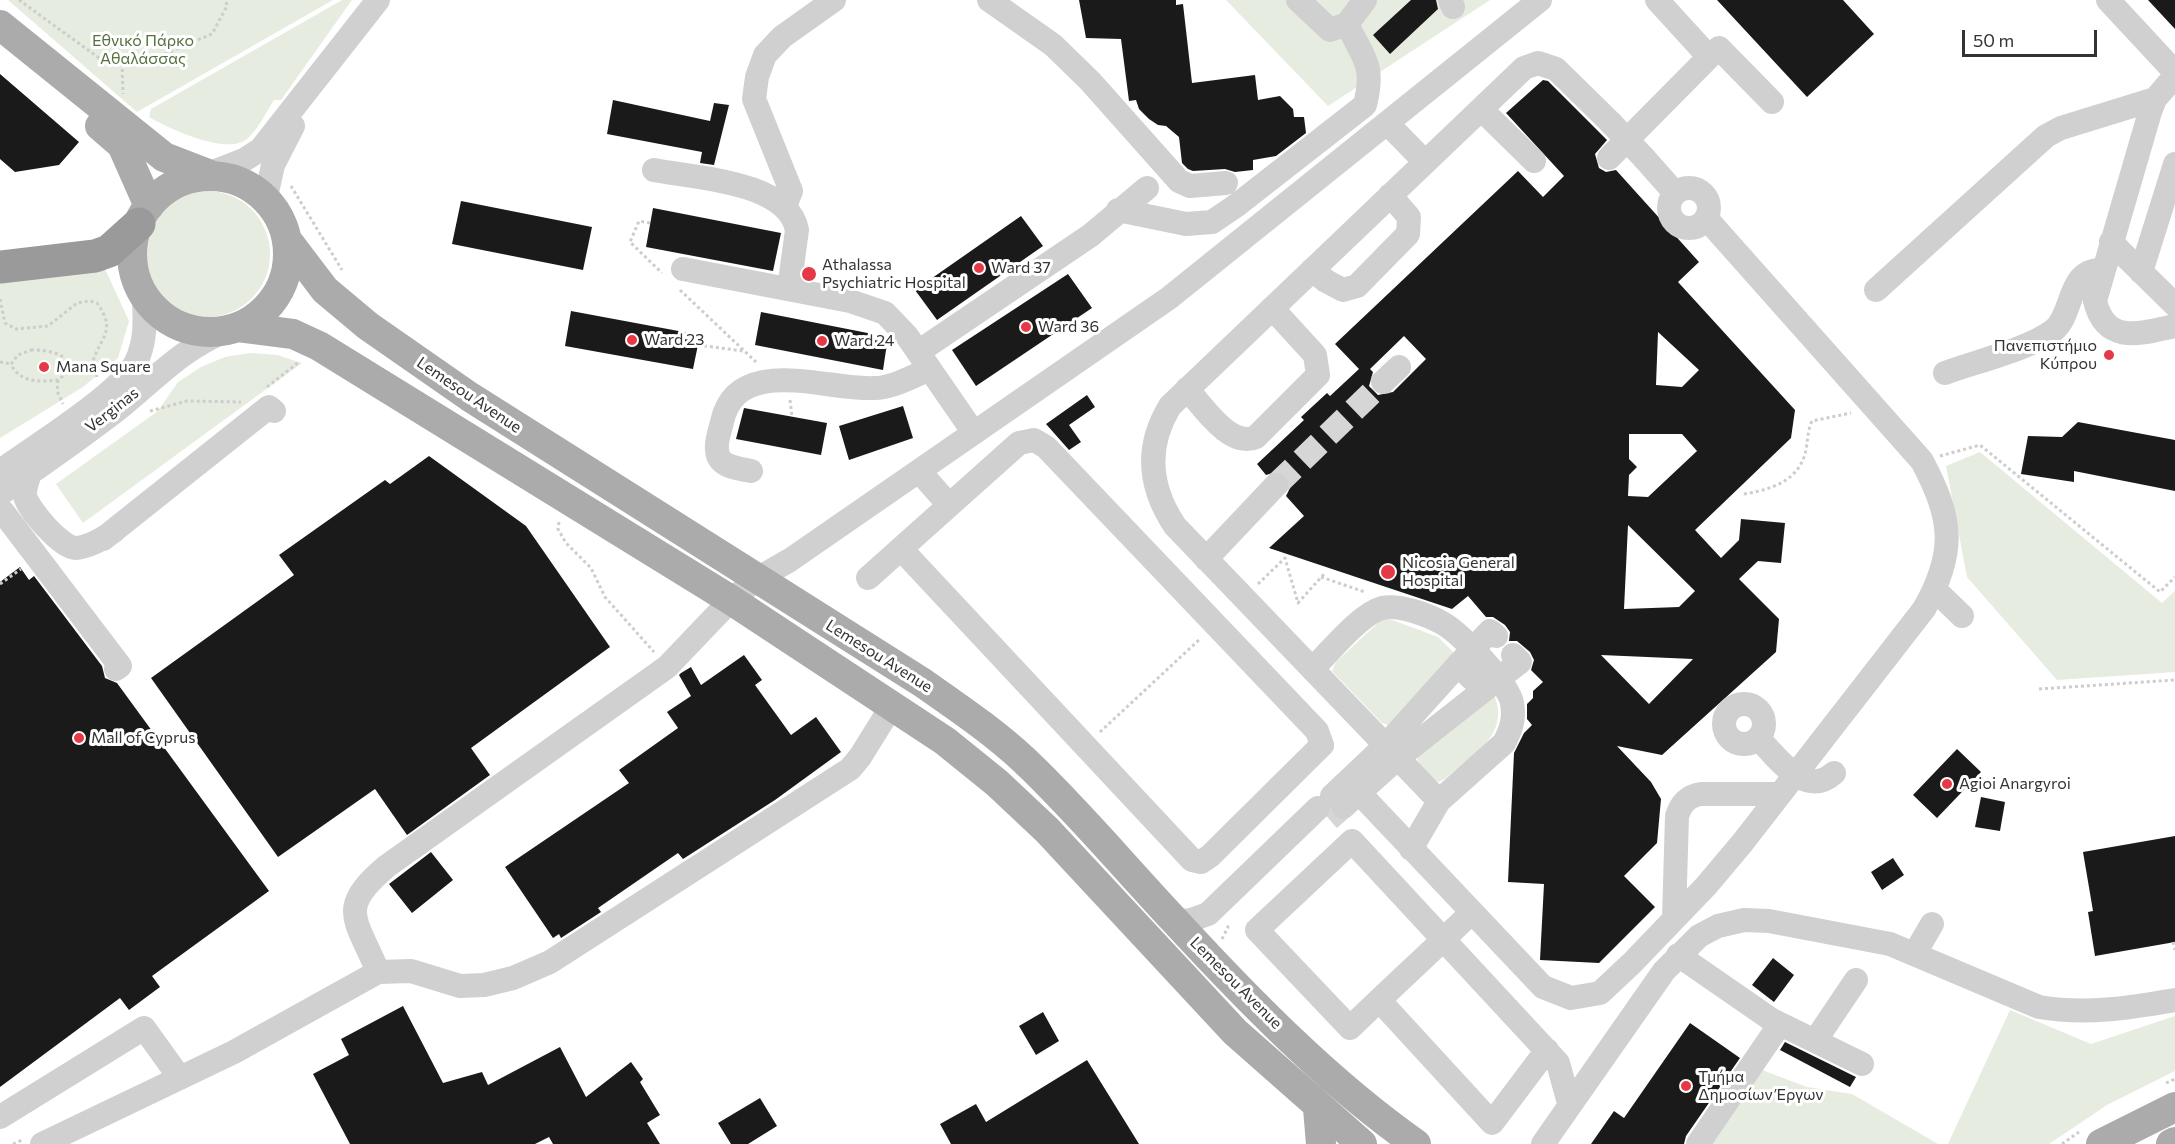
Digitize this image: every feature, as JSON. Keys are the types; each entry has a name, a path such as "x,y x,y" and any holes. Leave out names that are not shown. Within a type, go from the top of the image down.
{"highway":[{"path":"0,267 75,261 109,251 144,215"}],"main road":[{"path":"0,25 164,157 208,174 236,178 252,186 278,189 280,217 288,240 288,267 278,292 261,313 232,329 203,333 180,327 160,316 144,299 134,277 132,249 144,215 165,189 185,178 208,174"},
{"path":"0,45 122,145 144,215"},
{"name":"Lemesou Avenue","path":"288,240 325,290 368,326 470,397 864,648 923,683 1022,759 1205,952 1333,1077 1416,1144"},
{"name":"Lemesou Avenue","path":"232,329 293,334 319,346 731,600 893,705 997,783 1047,830 1207,1005 1318,1108 1362,1144"},
{"path":"2101,1144 2175,1107"},
{"path":"1318,1108 1321,1144"},
{"path":"2171,1144 2175,1142"}],"street":[{"path":"208,174 255,154 318,79 378,0"},
{"path":"785,206 791,191 754,99 757,77 765,56 782,37 834,0"},
{"path":"989,0 1053,45 1090,81 1179,182 1190,186 1226,183"},
{"path":"1298,0 1330,30 1347,24 1365,0"},
{"path":"378,972 355,916 354,903 365,884 667,667 731,600 757,579 919,471 1168,298 1540,0"},
{"path":"1657,0 1710,57"},
{"path":"2108,0 2175,74 2155,99 2095,301 2099,313 2117,332 2134,335 2175,326"},
{"path":"1118,210 1186,224 1212,222 1365,105 1371,80 1369,66 1347,24"},
{"path":"1609,159 1719,48 1772,102"},
{"path":"1335,805 1411,849 1543,987 1571,998 1600,993 1674,918 1736,850 1924,609 1943,570 1947,520 1936,489 1922,461 1706,219 1701,224 1689,228 1676,224 1669,212 1670,199 1675,193 1611,123 1556,69 1538,63 1524,68 1170,406 1161,421 1152,464 1154,486 1162,508 1175,526 1439,801"},
{"path":"278,189 273,165 318,79"},
{"path":"1876,290 2046,136 2061,128 2155,99"},
{"path":"1481,109 1534,161"},
{"path":"1387,123 1425,162"},
{"path":"2141,272 2175,164"},
{"path":"654,170 756,189 785,206 795,220 797,230 789,289"},
{"path":"751,471 728,466 718,457 717,443 724,411 734,396 741,391 774,380 878,388 924,361 1091,235 1147,188"},
{"path":"1312,270 1343,290 1357,286 1408,234 1409,217 1390,195"},
{"path":"2111,242 2141,272 2170,294"},
{"path":"1945,372 2023,346 2055,330 2075,285 2088,272 2103,270"},
{"path":"675,277 789,289 873,307 896,322 974,433"},
{"name":"Verginas","path":"0,471 111,390 135,363 146,331 144,299"},
{"path":"1187,389 1227,431 1238,439 1251,440 1264,429 1314,381 1318,368 1311,348 1272,308"},
{"name":"Verginas","path":"0,494 122,405 163,368 202,340 232,329"},
{"path":"103,539 269,406 266,402"},
{"path":"868,578 1019,443 1029,440 1046,447 1321,736 1322,744 1313,756 1210,856 1201,862 1192,860 901,549"},
{"path":"919,471 949,505"},
{"path":"30,473 24,494 29,505 61,544 75,548 103,539 165,499"},
{"path":"1206,559 1276,485"},
{"path":"0,494 14,502 55,557"},
{"path":"0,511 81,601 120,666 116,669"},
{"path":"1935,590 1962,616"},
{"path":"1313,668 1371,612 1391,607 1444,624 1506,686 1512,703 1511,730 1504,743 1439,801 1411,849"},
{"path":"1393,751 1458,665 1490,631 1496,636"},
{"path":"1205,952 1218,922 1335,805 1393,751 1484,690 1520,662 1513,655"},
{"path":"1458,665 1484,690"},
{"path":"42,1144 241,1048 378,972 411,971 460,986 484,985 513,978 549,962 850,769 861,757 893,705"},
{"path":"1758,738 1787,784"},
{"path":"1674,918 1677,816 1683,803 1693,795 1816,781 1828,778 1834,773"},
{"path":"1262,805 1289,834"},
{"path":"1175,922 1191,921 1208,914 1289,834 1335,805"},
{"path":"1471,913 1444,939 1379,1000 1350,1028 1257,930 1352,841 1444,939 1547,1050 1562,1070 1569,1103"},
{"path":"1543,1144 1569,1103 1678,955 1709,931 1744,920 1769,921 1856,936 1915,953 1959,975 2038,1007 2071,1012 2105,1011 2175,1000"},
{"path":"1915,953 1932,924"},
{"path":"1678,955 1780,1024 1862,1064"},
{"path":"1815,1041 1856,980"},
{"path":"1379,1000 1492,1123 1547,1050"},
{"path":"1698,1144 1780,1024"},
{"path":"0,1117 144,1028 180,1078"}],"path":[{"path":"18,0 99,58 136,66 212,34 227,6 226,0"},
{"path":"122,63 124,100"},
{"path":"278,189 292,189 343,271"},
{"path":"650,223 639,220 630,242 675,277 774,380"},
{"path":"0,299 5,323 16,329 48,326 77,303 84,301 97,303 105,318 107,331 93,361 94,371 103,384"},
{"path":"698,345 744,351"},
{"path":"11,364 18,355 40,350 65,358 72,369"},
{"path":"266,402 306,357"},
{"path":"0,362 11,364"},
{"path":"11,364 14,370 29,380 58,380 72,369 94,371"},
{"path":"58,380 57,391 66,410"},
{"path":"142,414 187,401 236,404 250,400"},
{"path":"1744,494 1767,490 1781,484 1793,474 1804,457 1812,421 1851,414 1872,405"},
{"path":"1922,461 1980,445 2160,592 2175,577"},
{"path":"559,521 558,529 566,543 591,568 605,597 667,667"},
{"path":"0,584 24,567"},
{"path":"1321,577 1387,601 1391,607"},
{"path":"2038,688 2175,680"},
{"path":"2173,942 2175,950"}],"green space":[{"name":"Εθνικό Πάρκο Αθαλάσσας","path":"8,0 333,0 137,112"},
{"path":"342,0 352,0 281,100 274,100 247,139 238,143 212,142 183,133 149,117 151,109"},
{"path":"1226,0 1490,0 1328,106"},
{"path":"207,191 231,195 252,209 266,230 270,254 266,278 252,299 231,313 207,317 183,313 162,299 148,278 144,254 148,230 162,209 183,195"},
{"path":"105,269 129,321 118,358 83,387 0,438 0,274"},
{"path":"250,353 277,355 302,363 83,523 56,484 158,411 178,382 201,367 225,357"},
{"path":"1980,452 2162,603 2175,591 2175,672 2057,680 1967,577 1946,466"},
{"path":"1387,618 1438,637 1454,653 1388,725 1382,723 1332,671 1336,662 1381,620"},
{"path":"1494,695 1498,709 1497,722 1486,743 1446,778 1439,782 1432,778 1417,759 1420,751"},
{"path":"2010,1010 2091,1044 2175,1016 2175,1071 2107,1105 2049,1144 1948,1144"},
{"path":"1762,1070 1807,1087 1852,1094 1938,1144 1711,1144"}],"building":[{"path":"1079,0 1176,0 1176,5 1183,4 1192,83 1255,75 1258,100 1280,96 1293,109 1294,117 1304,117 1306,133 1276,156 1253,160 1253,170 1235,172 1225,169 1193,171 1188,169 1182,163 1179,137 1166,126 1158,125 1149,119 1139,109 1136,100 1129,101 1121,39 1086,38"},
{"path":"1411,0 1436,0 1438,9 1390,54 1373,35"},
{"path":"1717,0 1843,0 1874,34 1807,97"},
{"path":"2148,0 2175,0 2175,29"},
{"path":"0,74 79,142 59,165 15,172 0,159"},
{"path":"1543,80 1548,81 1607,140 1595,154 1599,168 1606,172 1616,170 1699,262 1678,282 1795,410 1791,438 1695,530 1721,558 1739,540 1741,519 1785,523 1781,563 1758,561 1739,579 1779,619 1776,652 1662,755 1617,746 1651,782 1661,799 1657,843 1624,876 1655,907 1599,963 1540,960 1544,884 1508,882 1514,753 1524,733 1532,725 1527,719 1527,704 1533,698 1533,691 1543,682 1531,670 1534,660 1530,652 1517,641 1509,641 1510,632 1505,625 1493,617 1486,617 1468,596 1452,609 1269,548 1304,516 1286,496 1290,488 1286,475 1279,471 1266,475 1257,464 1304,420 1301,417 1327,393 1330,396 1359,369 1335,344 1518,171 1543,197 1564,176 1506,113","holes":["1658,332 1699,370 1682,387 1656,385","1404,336 1426,359 1393,392 1378,395 1369,386 1373,372 1370,369","1629,434 1682,434 1697,451 1648,497 1628,496 1629,475 1637,467 1629,459","1628,525 1695,591 1679,607 1624,609","1601,655 1693,659 1649,704"]},
{"path":"613,100 710,121 714,103 729,105 714,165 700,163 702,152 607,134"},
{"path":"461,201 592,227 583,270 452,244"},
{"path":"653,208 781,233 773,271 646,247"},
{"name":"Ward 37","path":"1021,216 1043,246 937,320 915,290"},
{"name":"Ward 36","path":"1068,274 1092,308 976,386 952,350"},
{"name":"Ward 23","path":"571,311 700,335 693,369 565,346"},
{"name":"Ward 24","path":"761,312 888,337 883,370 755,345"},
{"path":"1087,395 1095,407 1069,425 1081,442 1069,450 1046,424"},
{"path":"903,406 913,438 849,460 839,426"},
{"path":"744,408 827,423 821,455 736,439"},
{"path":"2078,422 2175,440 2175,491 2074,471 2074,482 2021,474 2028,436 2062,437"},
{"path":"429,456 526,526 610,647 471,748 490,775 407,835 375,789 278,857 151,678 294,575 279,555 385,480 390,484"},
{"name":"Mall of Cyprus","path":"20,567 29,580 34,576 102,666 105,678 117,683 269,891 152,976 160,987 129,1010 120,998 0,1087 0,582"},
{"path":"744,655 762,680 755,685 791,735 816,717 841,752 775,800 683,859 678,853 598,908 601,912 561,938 559,934 553,938 505,867 629,783 619,770 678,728 667,712 691,696 679,675 681,673 691,667 701,685"},
{"name":"Agioi Anargyroi","path":"1957,749 1981,772 1937,818 1913,795"},
{"path":"1981,797 2005,802 2000,831 1975,827"},
{"path":"2175,836 2175,942 2095,956 2088,912 2093,911 2083,852"},
{"path":"431,852 453,880 412,913 389,884"},
{"path":"1893,858 1904,875 1882,890 1871,872"},
{"path":"1773,958 1794,975 1774,1002 1752,985"},
{"path":"403,1006 443,1083 482,1072 488,1085 560,1047 586,1097 631,1062 643,1079 640,1082 660,1115 647,1123 660,1144 553,1144 549,1137 535,1144 350,1144 313,1074 349,1055 341,1039"},
{"path":"1043,1012 1059,1041 1036,1055 1019,1026"},
{"name":"Τμήμα Δημοσίων Έργων","path":"1690,1023 1740,1058 1686,1136 1684,1144 1591,1144 1614,1111 1624,1118"},
{"path":"1785,1042 1856,1077 1850,1087 1780,1050"},
{"path":"1087,1060 1139,1144 951,1144 940,1124 976,1104 986,1122"},
{"path":"760,1098 777,1126 748,1144 731,1144 718,1123"}],"tunnel":[{"path":"1276,485 1383,382"},
{"path":"1329,819 1343,807"}],"place":[{"name":"Ward 37","path":"979,268"},
{"name":"Athalassa Psychiatric Hospital","path":"809,274"},
{"name":"Ward 36","path":"1026,327"},
{"name":"Ward 23","path":"632,340"},
{"name":"Ward 24","path":"822,341"},
{"name":"Πανεπιστήμιο Κύπρου","path":"2109,355"},
{"name":"Mana Square","path":"44,367"},
{"name":"Nicosia General Hospital","path":"1388,572"},
{"name":"Mall of Cyprus","path":"79,738"},
{"name":"Agioi Anargyroi","path":"1947,784"},
{"name":"Τμήμα Δημοσίων Έργων","path":"1686,1086"}]}
